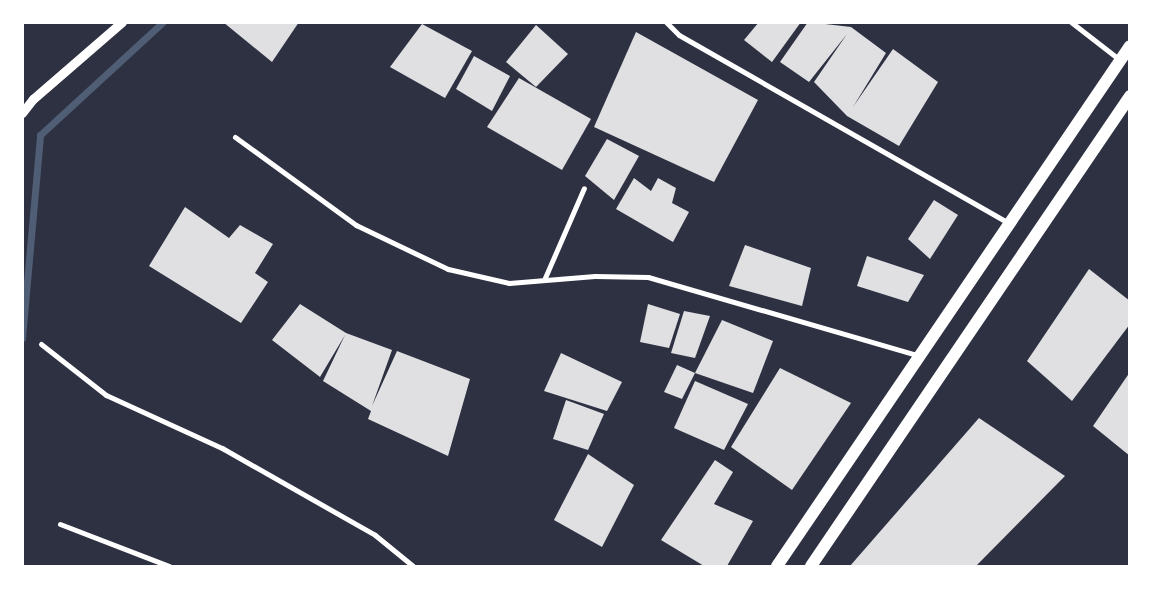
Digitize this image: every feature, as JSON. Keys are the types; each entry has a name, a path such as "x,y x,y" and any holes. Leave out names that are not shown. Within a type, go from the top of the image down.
{"main road":[{"path":"777,566 1130,46"},
{"path":"811,566 1130,96"}],"street":[{"path":"22,113 122,22"},
{"path":"666,22 679,35 1010,224"},
{"path":"1071,22 1120,60"},
{"path":"235,137 356,225 448,269 509,283 648,277 920,356"},
{"path":"544,280 584,188"},
{"path":"41,344 106,395 222,448 375,535 413,566"},
{"path":"60,524 169,566"}],"building":[{"path":"223,22 299,22 272,62"},
{"path":"759,22 801,22 772,62 744,40"},
{"path":"808,22 851,27 886,53 853,107 893,49 938,82 899,146 847,116 814,82 847,34 809,82 780,62"},
{"path":"422,24 472,51 445,98 390,67"},
{"path":"536,25 568,54 536,87 506,62"},
{"path":"636,32 758,100 714,182 594,127"},
{"path":"474,56 510,76 492,111 456,89"},
{"path":"519,78 591,119 562,170 487,127"},
{"path":"607,139 639,156 614,200 585,176"},
{"path":"634,178 651,191 658,178 676,188 672,203 689,212 673,242 616,209"},
{"path":"934,200 958,215 930,259 908,239"},
{"path":"185,207 229,238 240,225 273,244 255,273 268,282 241,323 149,266"},
{"path":"745,245 811,268 802,306 729,286"},
{"path":"867,256 924,275 908,302 857,286"},
{"path":"1089,269 1130,301 1130,324 1072,401 1027,361"},
{"path":"300,304 346,333 392,350 372,406 397,351 470,379 448,456 368,419 371,411 323,381 345,335 320,377 272,340"},
{"path":"648,304 680,314 669,348 640,342"},
{"path":"684,311 710,316 695,358 671,353"},
{"path":"722,320 773,341 753,393 695,373"},
{"path":"561,353 622,382 607,411 544,391"},
{"path":"677,365 695,373 682,399 664,392"},
{"path":"780,368 851,403 792,490 731,447"},
{"path":"1130,372 1130,456 1093,426"},
{"path":"695,381 748,404 724,450 674,428"},
{"path":"566,400 604,414 588,450 553,439"},
{"path":"979,418 1065,476 976,566 850,566"},
{"path":"588,454 634,485 602,547 554,520"},
{"path":"715,460 733,472 714,504 753,521 727,566 704,566 661,540"}],"waterway":[{"path":"22,338 40,135 163,22"}]}
